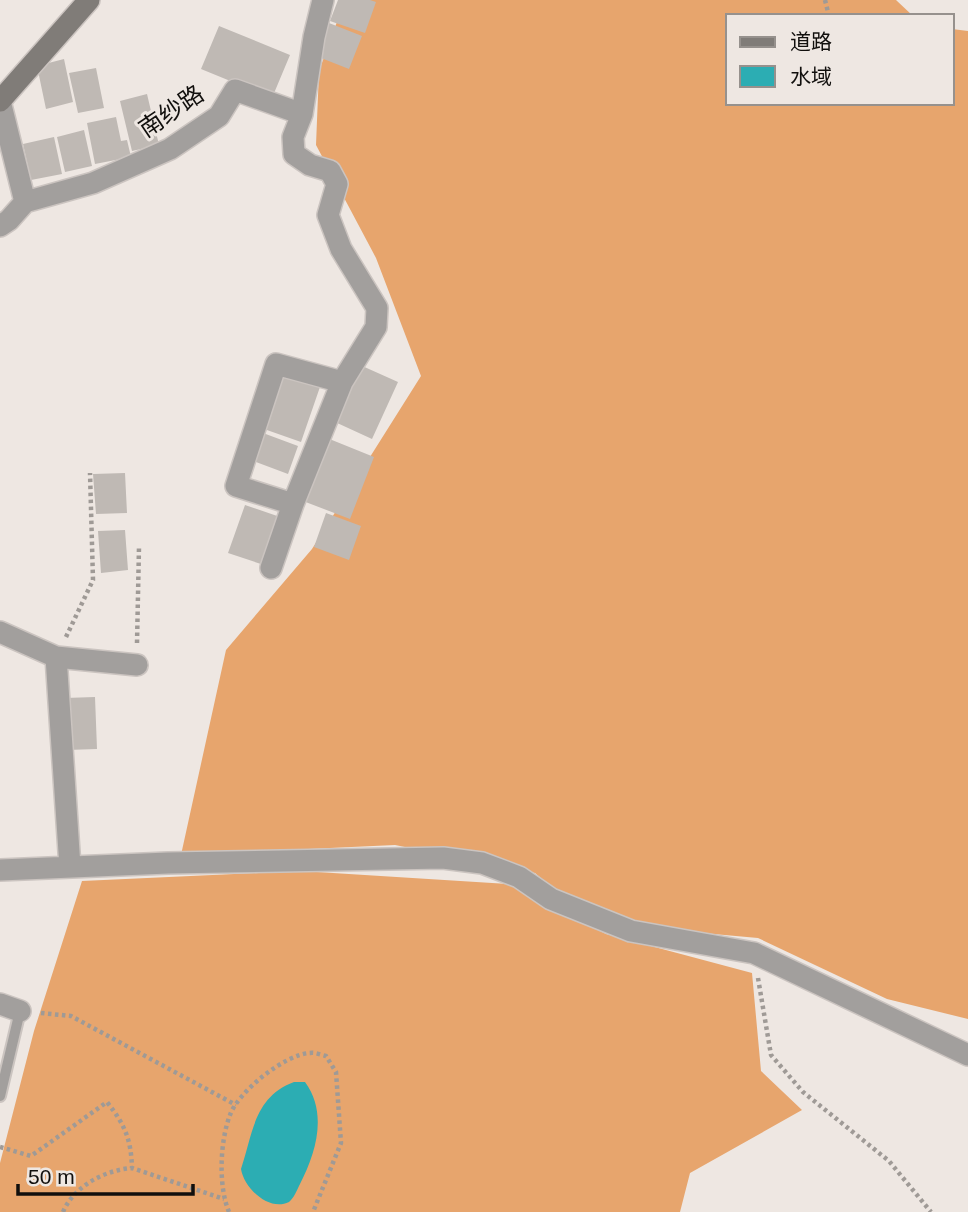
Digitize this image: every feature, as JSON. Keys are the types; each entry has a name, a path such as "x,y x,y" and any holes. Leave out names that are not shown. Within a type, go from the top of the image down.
{"street":[{"path":"25,202 0,101 89,0"},
{"path":"271,568 293,504 342,382 376,327 377,308 341,249 328,215 337,184 330,171 310,165 294,153 293,137 302,114 314,37 323,0"},
{"name":"南纱路","path":"0,226 25,202 93,183 170,149 219,116 235,90 302,114"},
{"path":"293,504 236,486 276,364 342,382"},
{"path":"0,632 56,657 137,665"},
{"path":"56,657 70,867"},
{"path":"0,870 443,858 482,863 519,877 551,899 631,931 754,953 968,1055"}],"lane":[{"path":"0,1097 10,1008"}],"path":[{"path":"56,657 93,580 90,472"},
{"path":"137,665 139,547"},
{"path":"754,953 771,1055 803,1092 890,1161 931,1212"},
{"path":"10,1008 71,1016 236,1105"},
{"path":"229,1212 224,1199 222,1154 230,1113 254,1083 291,1058 310,1053 326,1056 336,1072 341,1143 313,1212"},
{"path":"0,1147 31,1156 107,1102 121,1121 131,1146 132,1168"},
{"path":"63,1212 74,1195 93,1180 117,1170 132,1168 224,1199"}],"shaded area":[{"path":"345,0 896,0 911,14 726,14 726,105 954,105 954,29 968,31 968,1019 887,999 758,938 658,929 566,900 535,873 395,845 181,855 226,650 312,549 421,376 376,258 316,145 319,71"},
{"path":"301,871 508,884 606,934 752,973 761,1071 802,1110 690,1173 680,1212 0,1212 0,1163 34,1031 82,881"}],"water":[{"path":"294,1082 305,1082 312,1094 318,1120 315,1146 294,1196 289,1202 273,1204 252,1190 241,1169 252,1130 263,1107 271,1097"}],"building":[{"path":"338,0 376,2 365,33 330,21"},
{"path":"329,23 362,36 349,69 316,56"},
{"path":"219,26 290,55 272,98 201,69"},
{"path":"64,59 73,102 46,109 37,66"},
{"path":"96,68 104,108 78,113 69,73"},
{"path":"147,94 159,145 132,151 120,101"},
{"path":"116,117 121,141 127,140 131,157 95,164 87,123"},
{"path":"84,130 92,166 65,172 57,137"},
{"path":"54,137 62,174 31,180 23,144"},
{"path":"360,365 398,382 372,439 335,422"},
{"path":"284,371 321,384 301,442 264,429"},
{"path":"263,433 298,446 288,474 253,461"},
{"path":"327,438 374,457 350,519 303,501"},
{"path":"125,473 127,513 96,514 93,474"},
{"path":"245,505 283,518 267,566 228,553"},
{"path":"326,513 361,526 349,560 314,547"},
{"path":"125,530 128,570 101,573 98,531"},
{"path":"95,697 97,749 67,750 65,698"}]}
